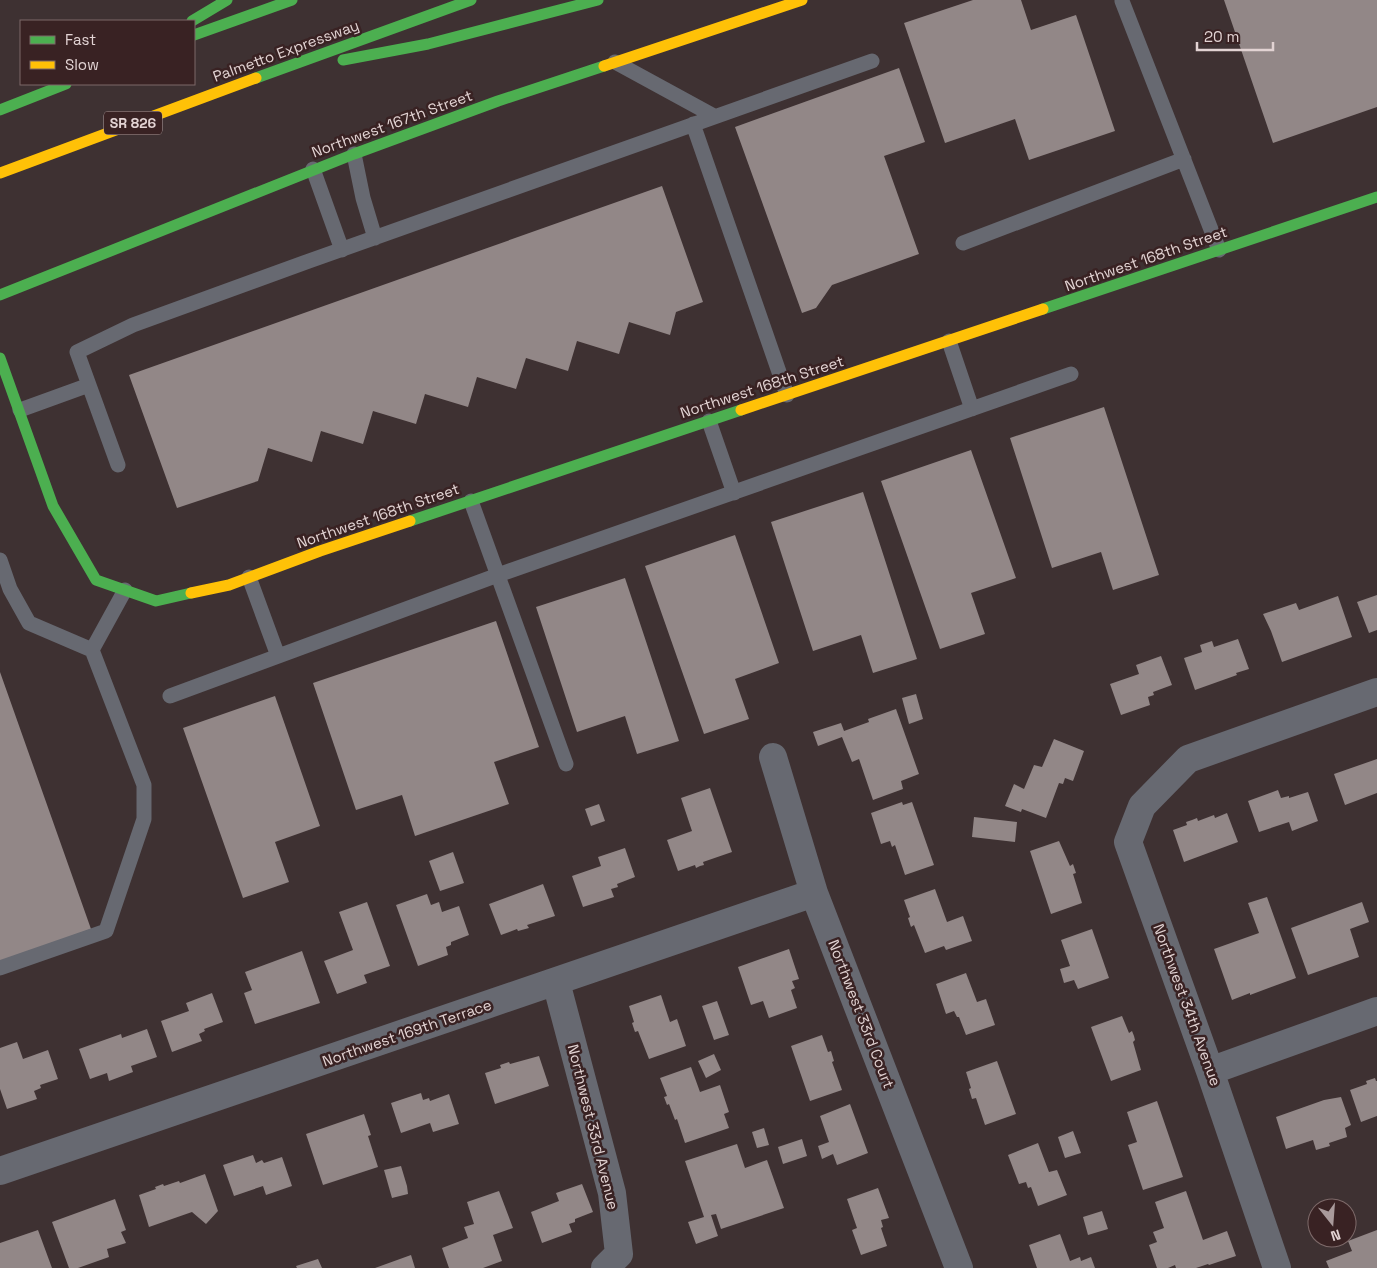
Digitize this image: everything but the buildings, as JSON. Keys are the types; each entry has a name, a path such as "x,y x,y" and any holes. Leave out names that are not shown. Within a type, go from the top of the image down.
{"main road":[{"path":"194,20 227,0"},
{"path":"195,35 292,0"},
{"name":"Palmetto Expressway","path":"0,173 471,0"},
{"path":"266,74 428,44 598,0"},
{"name":"Northwest 167th Street","path":"0,295 313,169 498,101 802,0"},
{"path":"0,110 63,85"},
{"name":"Northwest 168th Street","path":"124,590 156,601 229,584 320,551 1377,197"},
{"path":"0,358 54,506 96,580 124,590"}],"street":[{"name":"Northwest 34th Avenue","path":"1277,1268 1210,1070 1128,842 1142,806 1188,759 1377,692"},
{"name":"Northwest 33rd Court","path":"773,757 814,893 959,1268"},
{"name":"Northwest 169th Terrace","path":"0,1171 814,893"},
{"name":"Northwest 33rd Avenue","path":"556,982 612,1193 619,1254 606,1268"},
{"path":"1210,1070 1377,1011"}],"lane":[{"path":"1122,1 1219,250"},
{"path":"118,465 77,352 133,325 872,61"},
{"path":"615,62 714,116"},
{"path":"693,124 788,395"},
{"path":"354,154 374,238"},
{"path":"963,243 1184,159"},
{"path":"313,169 342,250"},
{"path":"950,341 972,409"},
{"path":"170,696 498,575 1071,374"},
{"path":"20,410 89,385"},
{"path":"709,421 734,493"},
{"path":"471,501 566,764"},
{"path":"0,560 10,589 29,623 92,650 144,785 144,819 106,932 0,968"},
{"path":"249,577 278,656"},
{"path":"92,650 124,590"}],"traffic: fast":[{"path":"194,20 227,0"},
{"path":"195,35 292,0"},
{"path":"256,78 471,0"},
{"path":"343,60 428,44 598,0"},
{"path":"0,295 354,154 498,101 604,66"},
{"path":"0,110 63,85"},
{"path":"1043,309 1377,197"},
{"path":"0,358 53,506 96,580 156,601 191,593"},
{"path":"410,521 741,410"}],"traffic: slow":[{"path":"604,66 802,0"},
{"path":"0,173 256,78"},
{"path":"741,410 1043,309"},
{"path":"191,593 229,585 320,551 410,521"}]}
